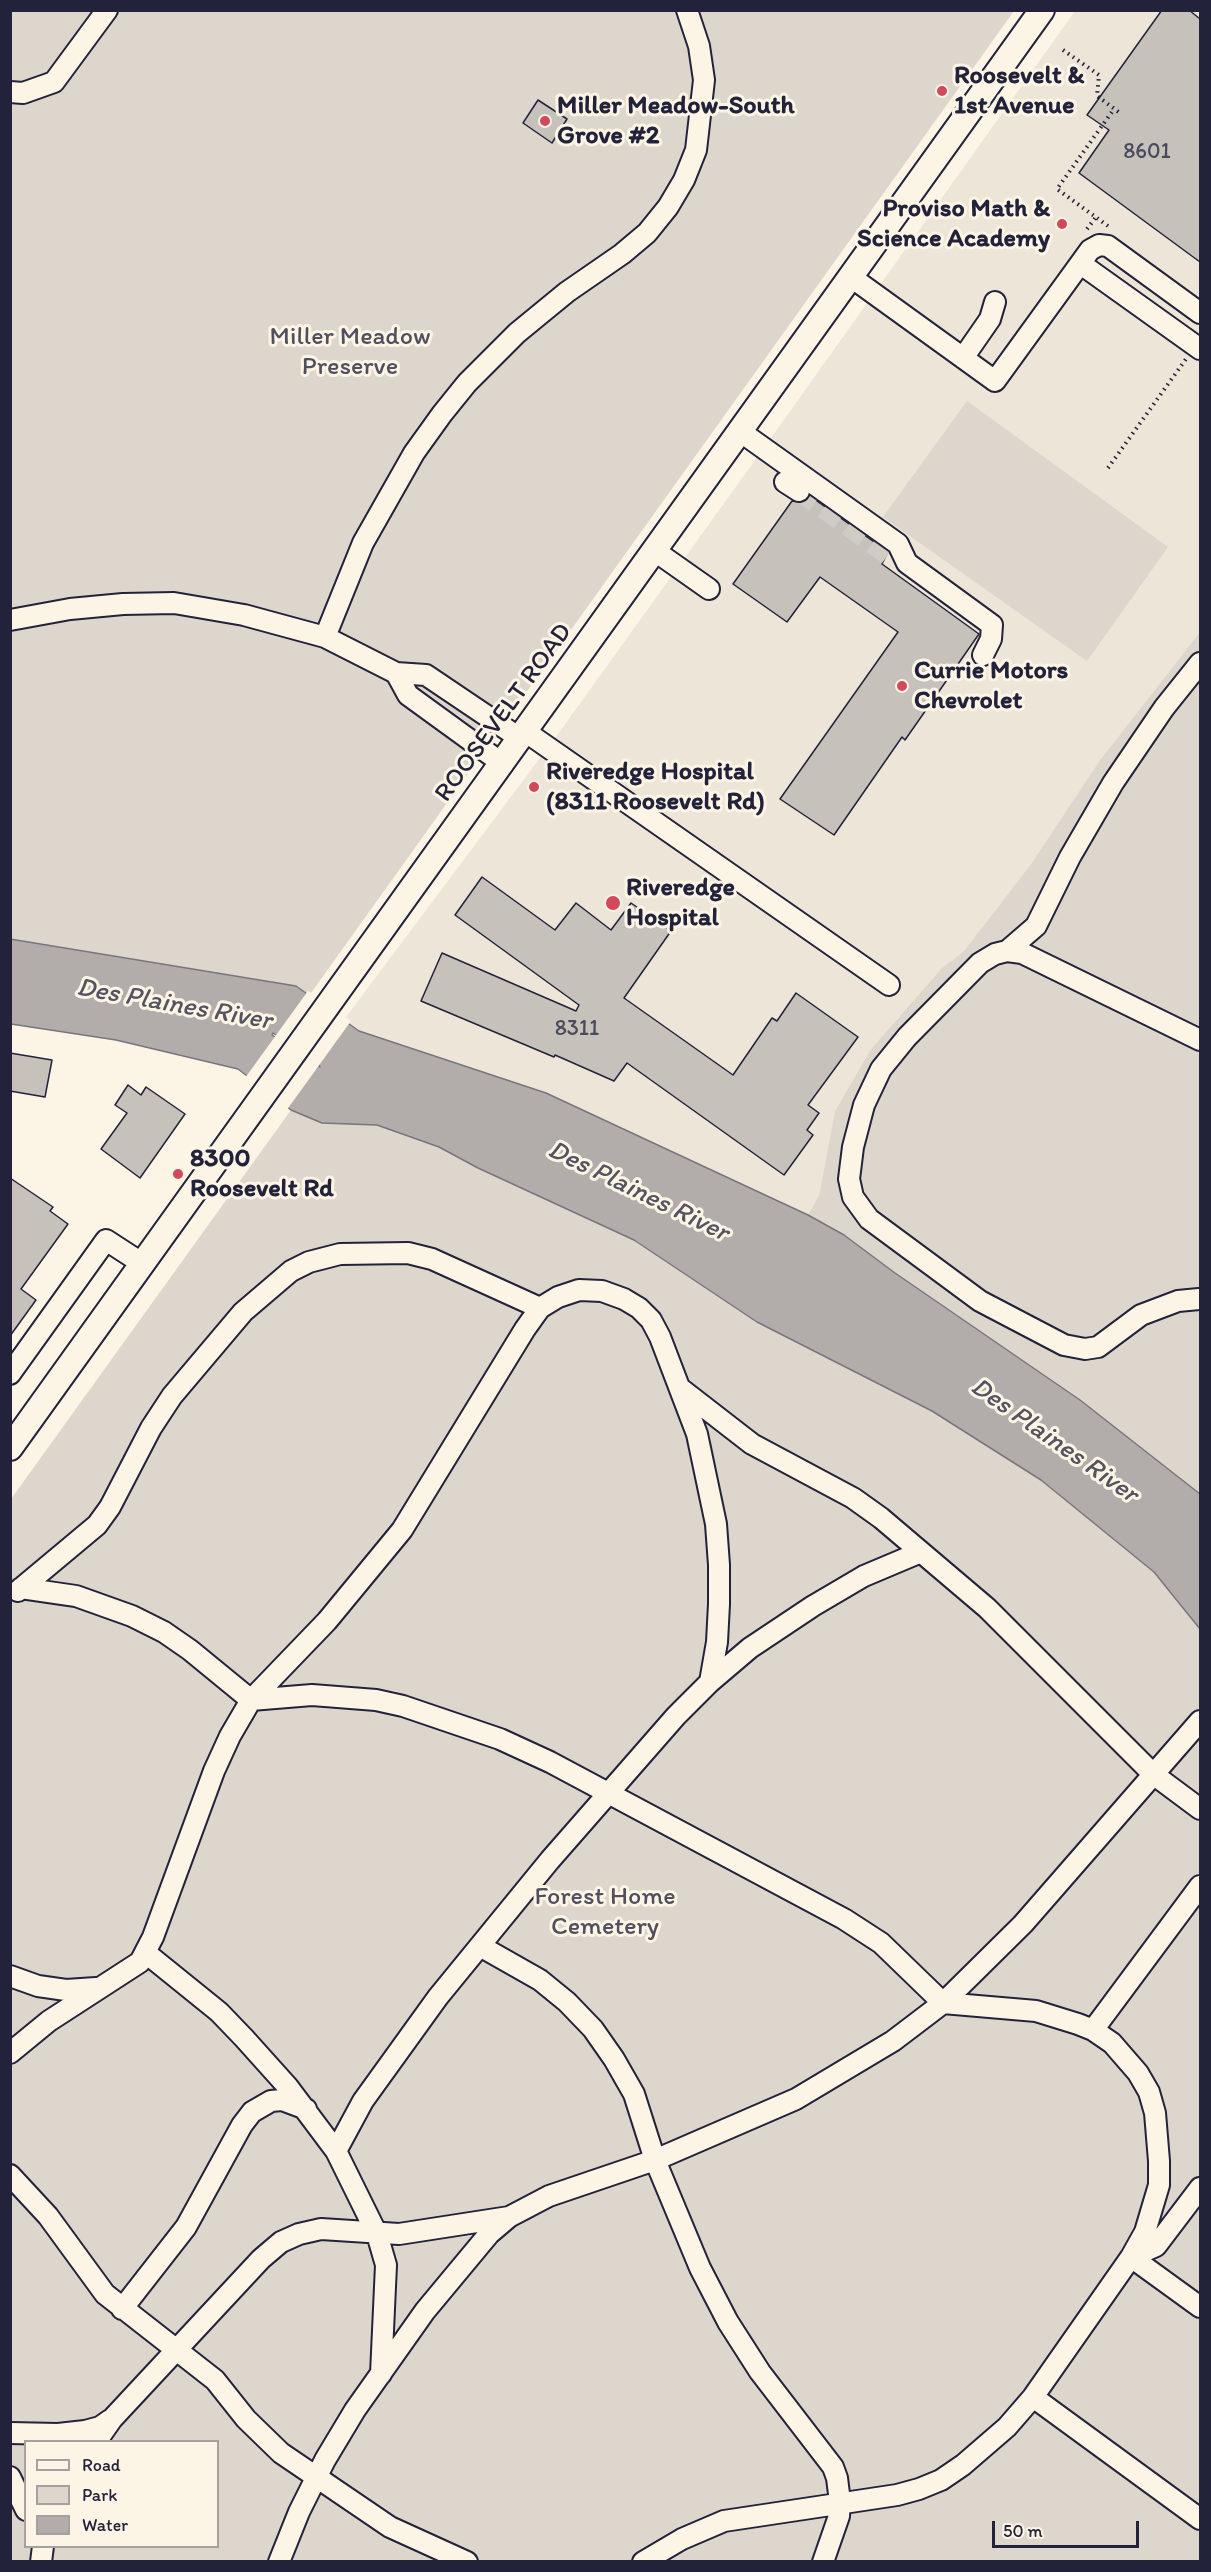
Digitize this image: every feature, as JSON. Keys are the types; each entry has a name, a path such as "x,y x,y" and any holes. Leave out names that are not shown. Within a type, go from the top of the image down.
{"main road":[{"name":"ROOSEVELT ROAD","path":"10,1448 524,736 1042,10"}],"lane":[{"path":"10,92 23,93 54,82 107,10"},
{"path":"325,637 363,543 414,453 442,414 467,383 517,333 567,291 622,254 647,233 668,207 684,180 696,150 704,80 699,46 687,10"},
{"path":"851,277 995,381 1090,250 1099,245 1108,246 1200,314"},
{"path":"1081,264 1198,348"},
{"path":"741,432 898,544 907,563"},
{"path":"655,551 709,589"},
{"path":"888,555 907,563 992,625 991,639 983,655"},
{"path":"10,620 80,608 174,603 244,615 325,637 396,673 426,675 524,736 889,985"},
{"path":"1007,951 1036,926 1070,857 1113,783 1164,708 1200,663"},
{"path":"396,673 408,695 503,764"},
{"path":"1200,1040 1022,953 1007,951 994,954 980,963 908,1037 881,1069 864,1105 853,1147 849,1179 853,1197 869,1218 980,1300 1064,1345 1085,1349 1098,1347 1142,1315 1178,1301 1200,1297"},
{"path":"10,1374 106,1240 143,1264"},
{"path":"16,1593 97,1525 110,1507 151,1428 172,1396 243,1312 291,1271 309,1262 340,1254 408,1253 432,1259 540,1308"},
{"path":"10,2053 49,2021 99,1988 130,1971 140,1962 146,1953 213,1771 230,1736 252,1700 327,1621 402,1530 540,1308 558,1297 579,1290 602,1291 624,1299 639,1308 651,1320 679,1388 697,1434 716,1524 719,1565 717,1642 710,1682"},
{"path":"679,1388 752,1444 854,1498 921,1552 987,1608 1153,1774 1200,1809"},
{"path":"336,2151 363,2101 438,1997 607,1794 710,1682 750,1648 813,1606 864,1576 921,1552"},
{"path":"16,1593 76,1596 132,1616 164,1632 190,1650 252,1700 312,1695 376,1700 403,1706 500,1739 550,1762 861,1929 881,1944 943,2003 1036,2011 1093,2030 1112,2043 1138,2073 1149,2092 1158,2136 1159,2185 1144,2232 1131,2257 1033,2397 989,2445 941,2480 897,2495 724,2521 682,2539 643,2562"},
{"path":"279,2562 316,2477 355,2410 425,2311 471,2254 509,2217 549,2196 655,2160 817,2087 893,2041 943,2003 1023,1924 1200,1721"},
{"path":"1093,2030 1200,1886"},
{"path":"480,1946 540,1980 593,2029 634,2094 655,2160 700,2268 728,2322 760,2372 833,2467 840,2502 839,2516 823,2562"},
{"path":"146,1953 219,2012 306,2109 336,2151 377,2234 387,2273 381,2374"},
{"path":"10,1976 38,1986 66,1990 99,1988"},
{"path":"122,2309 186,2227 242,2125 252,2112 271,2101 282,2100 306,2109"},
{"path":"10,2175 48,2216 105,2294 216,2380 246,2419 282,2453 390,2527 467,2562"},
{"path":"1131,2257 1156,2246 1200,2188"},
{"path":"97,2440 112,2419 261,2259 281,2242 299,2234 321,2229 377,2234 423,2232 509,2217"},
{"path":"1131,2257 1200,2307"},
{"path":"1033,2397 1200,2518"},
{"path":"10,2433 58,2434 85,2431 100,2427 112,2419"},
{"path":"10,2477 24,2506"}],"path":[{"path":"1063,50 1099,75 1096,96 1120,113"},
{"path":"1114,109 1057,189 1115,231"},
{"path":"1108,468 1198,348"}],"shaded area":[{"path":"1075,11 1200,11 1200,632 1100,760 1031,864 964,951 942,968 871,1049 835,1111 819,1197 808,1215 546,1093 359,1031 349,1023 346,1017 558,734"}],"green space":[{"name":"Miller Meadow Preserve","path":"11,11 1014,11 311,993 308,991 306,993 296,986 11,939"},
{"path":"967,401 1168,547 1087,661 883,517"},
{"path":"1200,632 1200,1494 1080,1400 895,1273 844,1235 808,1215 819,1196 835,1111 871,1049 942,968 964,951 1031,864 1100,760"},
{"name":"Forest Home Cemetery","path":"291,1110 322,1123 377,1125 439,1147 478,1168 634,1240 757,1322 932,1411 1041,1480 1154,1572 1200,1629 1200,2561 11,2562 11,1499"}],"water":[{"name":"Des Plaines River","path":"10,939 296,986 359,1031 546,1093 808,1215 844,1235 895,1273 1080,1400 1200,1494 1200,1629 1154,1572 1041,1480 932,1411 757,1322 634,1240 478,1168 439,1147 377,1125 322,1123 291,1110 238,1069 116,1040 11,1024","holes":["273,1033 320,1067 272,1035"]}],"pier":[{"path":"308,991 351,1021 286,1111 245,1078"}],"building":[{"path":"1162,10 1189,10 1200,19 1200,262 1079,173 1109,130 1087,115"},
{"name":"Miller Meadow-South Grove #2","path":"538,100 567,119 552,143 523,123"},
{"name":"Currie Motors Chevrolet","path":"810,496 888,552 882,564 979,634 905,740 902,737 834,835 780,799 898,632 820,577 787,622 733,584 792,501 804,502"},
{"path":"482,877 555,930 576,903 611,930 631,903 671,931 624,998 733,1075 772,1018 777,1021 796,993 858,1037 808,1105 819,1113 807,1130 813,1135 784,1175 627,1063 614,1081 421,1001 442,953 576,1011 579,1005 455,915"},
{"path":"10,1053 52,1060 45,1097 10,1091"},
{"path":"128,1085 141,1095 146,1087 185,1114 140,1178 101,1149 127,1113 115,1105"},
{"path":"10,1178 53,1207 50,1211 68,1224 21,1289 36,1300 10,1336"}],"tunnel":[{"path":"799,491 888,555"}],"place":[{"name":"Roosevelt & 1st Avenue","path":"942,91"},
{"name":"Miller Meadow-South Grove #2","path":"545,121"},
{"name":"Proviso Math & Science Academy","path":"1062,224"},
{"name":"Currie Motors Chevrolet","path":"902,686"},
{"name":"Riveredge Hospital (8311 Roosevelt Rd)","path":"534,787"},
{"name":"Riveredge Hospital","path":"613,903"},
{"name":"8300 Roosevelt Rd","path":"178,1174"}]}
